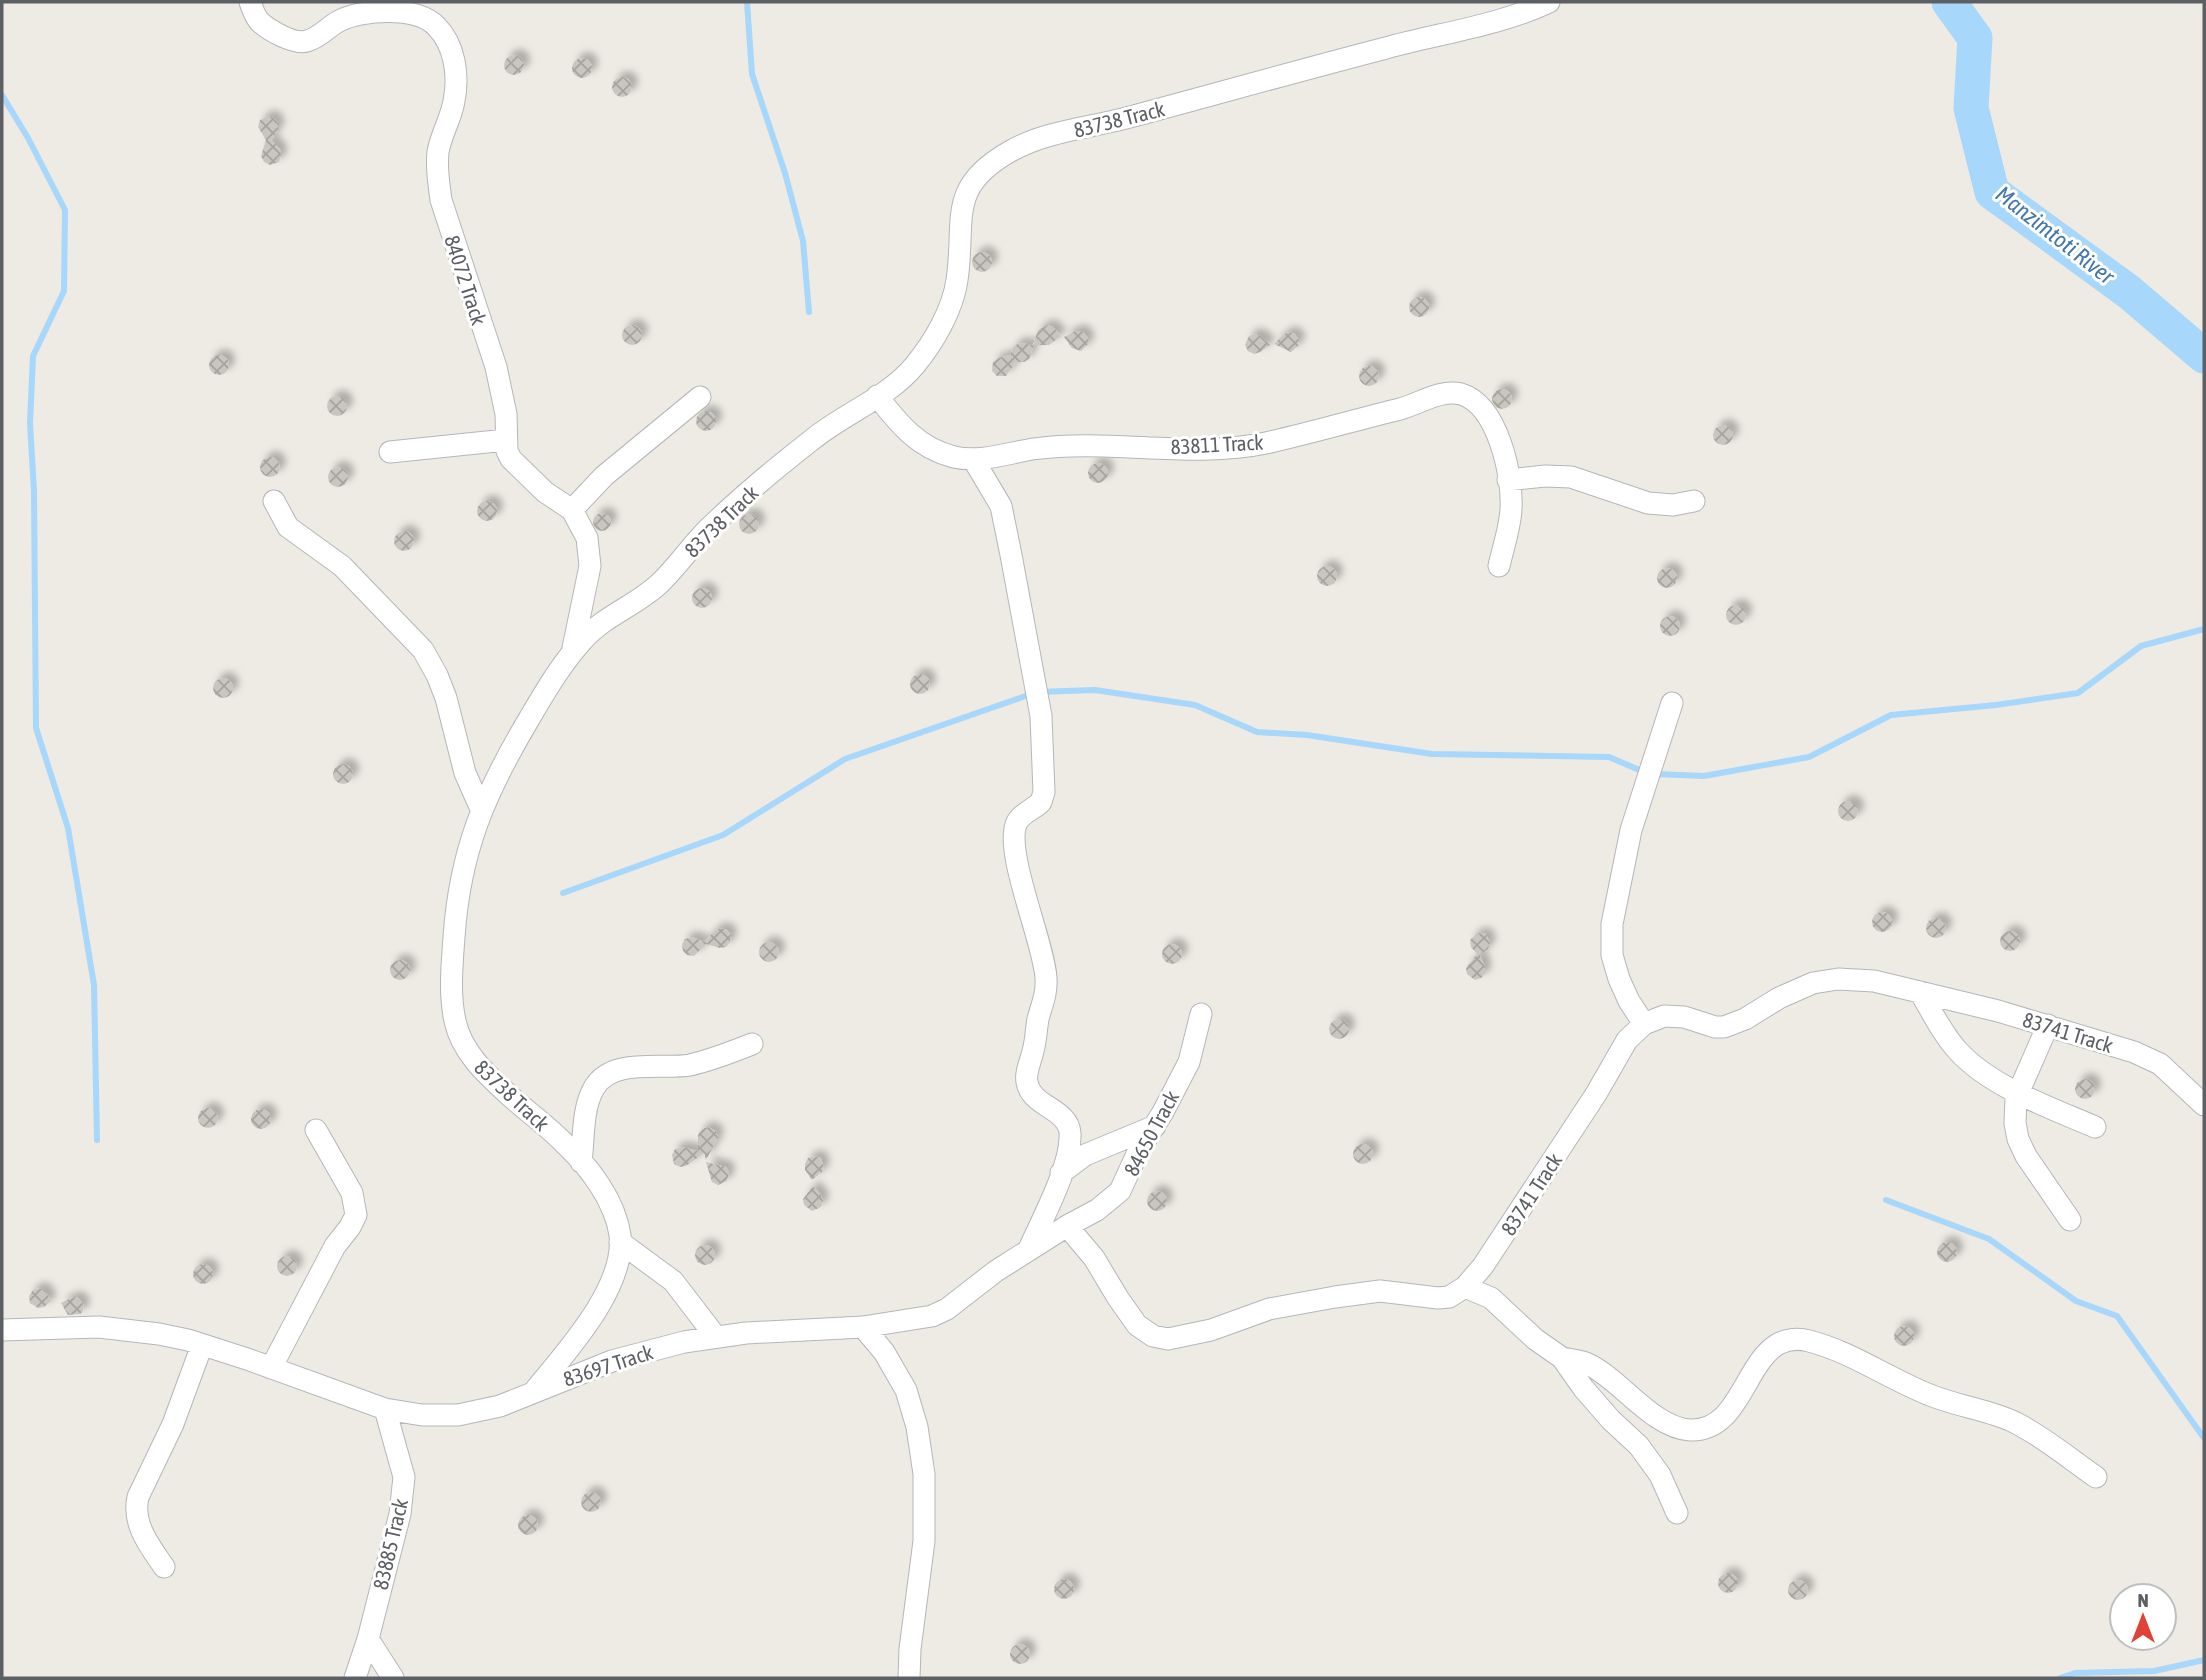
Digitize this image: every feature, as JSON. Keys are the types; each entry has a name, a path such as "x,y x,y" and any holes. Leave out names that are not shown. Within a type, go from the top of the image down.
{"street":[{"name":"84072 Track","path":"250,2 259,21 298,42 309,41 346,18 412,7 435,24 450,44 455,70 454,100 442,137 437,174 450,230 496,367 506,414 506,440 511,459 545,492 572,510 587,538 590,559 572,653"},
{"name":"83738 Track","path":"534,1391 596,1311 619,1259 619,1230 597,1181 551,1131 489,1077 468,1052 457,1030 452,995 456,902 469,842 481,809 523,729 572,653 598,626 659,584 705,531 816,436 911,370 932,341 948,309 958,277 962,206 967,190 981,171 1015,148 1058,133 1125,119 1315,65 1498,21 1549,2"},
{"name":"83811 Track","path":"877,396 893,417 921,444 955,457 972,459 1033,449 1088,445 1216,448 1264,443 1453,393 1467,397 1483,409 1502,448 1511,510 1499,566"},
{"path":"572,510 604,476 700,397"},
{"path":"390,452 506,440"},
{"path":"972,459 1000,506 1041,716 1044,792 1041,802 1021,816 1014,835 1027,901 1042,953 1046,984 1027,1081 1032,1093 1063,1117 1070,1134 1069,1148 1061,1173 1029,1249"},
{"path":"1509,485 1545,476 1572,477 1648,503 1674,505 1694,502"},
{"path":"274,502 288,527 342,566 423,650 446,698 465,773 481,809"},
{"path":"1644,1024 1619,979 1612,955 1612,925 1631,830 1672,703"},
{"name":"83741 Track","path":"1465,1287 1483,1266 1529,1198 1596,1094 1627,1040 1644,1024 1664,1016 1675,1016 1715,1027 1734,1025 1779,998 1813,983 1838,979 1874,981 2048,1025 2148,1058 2171,1073 2204,1105"},
{"path":"1920,992 1956,1049 1986,1074 2095,1127"},
{"name":"84650 Track","path":"1066,1226 1117,1195 1189,1062 1201,1014"},
{"path":"2048,1025 2019,1092 2015,1109 2018,1139 2026,1156 2070,1220"},
{"path":"581,1162 590,1098 600,1079 626,1069 691,1064 752,1044"},
{"path":"1061,1173 1085,1155 1154,1126"},
{"path":"271,1368 335,1246 356,1215 355,1200 316,1130"},
{"path":"863,1327 921,1320 939,1313 1066,1226 1094,1258 1137,1325 1162,1338 1190,1336 1269,1309 1335,1297 1380,1291 1438,1298 1449,1297 1465,1287 1492,1298 1535,1339 1562,1358 1611,1420 1639,1446 1660,1475 1677,1513"},
{"path":"620,1242 673,1281 716,1337"},
{"path":"863,1327 884,1352 906,1390 917,1427 924,1474 924,1541 910,1649 909,1678"},
{"name":"83697 Track","path":"2,1330 117,1328 159,1334 202,1345 385,1409 422,1415 458,1415 500,1406 635,1355 684,1342 716,1337 863,1327"},
{"path":"1562,1358 1588,1364 1664,1420 1686,1429 1698,1430 1716,1421 1734,1406 1767,1352 1787,1340 1806,1340 1862,1362 1892,1379 1932,1396 2015,1422 2096,1477"},
{"path":"164,1567 141,1531 136,1508 138,1497 173,1424 202,1345"},
{"name":"83885 Track","path":"355,1678 368,1639 400,1514 404,1477 385,1409"},
{"path":"368,1639 393,1678"}],"building":[{"path":"514,55 521,58 524,65 521,72 514,75 507,72 504,65 507,58"},
{"path":"582,58 589,61 592,68 589,75 582,78 575,75 572,68 575,61"},
{"path":"622,77 629,80 632,87 629,94 622,97 615,94 612,87 615,80"},
{"path":"268,116 278,123 278,130 271,140 280,149 281,156 279,162 270,165 264,162 261,156 266,140 258,127 260,120"},
{"path":"982,252 989,255 992,262 989,269 982,272 975,269 972,262 975,255"},
{"path":"1419,297 1426,300 1429,307 1426,314 1419,317 1412,314 1409,307 1412,300"},
{"path":"632,325 639,328 642,335 639,342 632,345 625,342 622,335 625,328"},
{"path":"1047,325 1053,327 1061,336 1049,345 1033,345 1038,330"},
{"path":"1075,331 1082,331 1088,338 1088,344 1081,351 1072,348 1064,337"},
{"path":"1289,332 1295,334 1299,340 1298,346 1291,352 1274,344"},
{"path":"1255,334 1270,345 1254,354 1248,351 1245,345 1249,336"},
{"path":"1019,343 1034,345 1029,359 1016,362 1006,376 997,376 992,371 993,362 1010,355 1013,347"},
{"path":"219,355 226,358 229,365 226,372 219,375 212,372 209,365 212,358"},
{"path":"1369,366 1376,369 1379,376 1376,383 1369,386 1362,383 1359,376 1362,369"},
{"path":"1502,389 1509,392 1512,399 1509,406 1502,409 1495,406 1492,399 1495,392"},
{"path":"337,396 344,399 347,406 344,413 337,416 330,413 327,406 330,399"},
{"path":"706,411 713,414 716,421 713,428 706,431 699,428 696,421 699,414"},
{"path":"1723,425 1730,428 1733,435 1730,442 1723,445 1716,442 1713,435 1716,428"},
{"path":"270,457 277,460 280,467 277,474 270,477 263,474 260,467 263,460"},
{"path":"1098,463 1105,466 1108,473 1105,480 1098,483 1091,480 1088,473 1091,466"},
{"path":"338,467 345,470 348,477 345,484 338,487 331,484 328,477 331,470"},
{"path":"487,501 494,504 497,511 494,518 487,521 480,518 477,511 480,504"},
{"path":"598,513 606,513 611,522 609,529 598,531 593,526 593,518"},
{"path":"749,514 756,517 759,524 756,531 749,534 742,531 739,524 742,517"},
{"path":"404,531 411,534 414,541 411,548 404,551 397,548 394,541 397,534"},
{"path":"1327,566 1334,569 1337,576 1334,583 1327,586 1320,583 1317,576 1320,569"},
{"path":"1667,568 1674,571 1677,578 1674,585 1667,588 1660,585 1657,578 1660,571"},
{"path":"702,588 709,591 712,598 709,605 702,608 695,605 692,598 695,591"},
{"path":"1736,605 1743,608 1746,615 1743,622 1736,625 1729,622 1726,615 1729,608"},
{"path":"1670,616 1677,619 1680,626 1677,633 1670,636 1663,633 1660,626 1663,619"},
{"path":"920,674 927,677 930,684 927,691 920,694 913,691 910,684 913,677"},
{"path":"223,678 230,681 233,688 230,695 223,698 216,695 213,688 216,681"},
{"path":"343,764 350,767 353,774 350,781 343,784 336,781 333,774 336,767"},
{"path":"1848,801 1855,804 1858,811 1855,818 1848,821 1841,818 1838,811 1841,804"},
{"path":"1882,912 1889,915 1892,922 1889,929 1882,932 1875,929 1872,922 1875,915"},
{"path":"1936,918 1943,921 1946,928 1943,935 1936,938 1929,935 1926,928 1929,921"},
{"path":"721,928 731,935 726,947 706,944 694,956 683,951 685,939 692,937 705,942 715,930"},
{"path":"2010,931 2017,934 2020,941 2017,948 2010,951 2003,948 2000,941 2003,934"},
{"path":"1477,933 1486,934 1490,943 1488,949 1480,955 1485,974 1475,980 1467,974 1466,968 1477,954 1471,947 1470,940"},
{"path":"769,942 776,945 779,952 776,959 769,962 762,959 759,952 762,945"},
{"path":"1172,944 1179,947 1182,954 1179,961 1172,964 1165,961 1162,954 1165,947"},
{"path":"400,960 407,963 410,970 407,977 400,980 393,977 390,970 393,963"},
{"path":"1339,1019 1346,1022 1349,1029 1346,1036 1339,1039 1332,1036 1329,1029 1332,1022"},
{"path":"2085,1079 2092,1082 2095,1089 2092,1096 2085,1099 2078,1096 2075,1089 2078,1082"},
{"path":"208,1108 215,1111 218,1118 215,1125 208,1128 201,1125 198,1118 201,1111"},
{"path":"261,1109 268,1112 271,1119 268,1126 261,1129 254,1126 251,1119 254,1112"},
{"path":"708,1127 716,1131 718,1138 706,1160 704,1153 686,1166 674,1164 672,1155 675,1149 682,1147 698,1151 698,1135 702,1129"},
{"path":"1363,1144 1370,1147 1373,1154 1370,1161 1363,1164 1356,1161 1353,1154 1356,1147"},
{"path":"808,1158 821,1158 824,1167 812,1180 805,1170 805,1164"},
{"path":"706,1162 726,1167 729,1172 727,1181 718,1185 712,1182"},
{"path":"813,1186 823,1201 821,1207 812,1211 804,1205 803,1199"},
{"path":"1157,1191 1164,1194 1167,1201 1164,1208 1157,1211 1150,1208 1147,1201 1150,1194"},
{"path":"1947,1242 1954,1245 1957,1252 1954,1259 1947,1262 1940,1259 1937,1252 1940,1245"},
{"path":"705,1245 712,1248 715,1255 712,1262 705,1265 698,1262 695,1255 698,1248"},
{"path":"287,1256 294,1259 297,1266 294,1273 287,1276 280,1273 277,1266 280,1259"},
{"path":"203,1264 210,1267 213,1274 210,1281 203,1284 196,1281 193,1274 196,1267"},
{"path":"33,1290 45,1290 51,1301 38,1308 30,1303 29,1296"},
{"path":"77,1297 84,1304 83,1311 80,1314 68,1315 61,1303"},
{"path":"1904,1326 1911,1329 1914,1336 1911,1343 1904,1346 1897,1343 1894,1336 1897,1329"},
{"path":"591,1492 598,1495 601,1502 598,1509 591,1512 584,1509 581,1502 584,1495"},
{"path":"528,1515 535,1518 538,1525 535,1532 528,1535 521,1532 518,1525 521,1518"},
{"path":"1728,1573 1735,1576 1738,1583 1735,1590 1728,1593 1721,1590 1718,1583 1721,1576"},
{"path":"1064,1579 1071,1582 1074,1589 1071,1596 1064,1599 1057,1596 1054,1589 1057,1582"},
{"path":"1798,1580 1805,1583 1808,1590 1805,1597 1798,1600 1791,1597 1788,1590 1791,1583"},
{"path":"1020,1644 1027,1647 1030,1654 1027,1661 1020,1664 1013,1661 1010,1654 1013,1647"}],"waterway":[{"path":"747,2 752,74 785,173 803,241 809,312"},
{"name":"Manzimtoti River","path":"1949,2 1975,38 1971,108 1992,192 2129,292 2204,356"},
{"path":"2,95 28,138 65,210 64,291 33,356 30,423 34,491 36,728 68,828 94,985 97,1140"},
{"path":"1655,774 1704,776 1809,757 1891,715 1996,705 2078,693 2141,646 2204,629"},
{"path":"563,893 723,835 845,759 1037,692 1095,690 1195,705 1257,732 1307,735 1432,754 1609,757 1644,772"},
{"path":"1886,1200 1989,1239 2076,1301 2117,1316 2204,1438"},
{"path":"2060,1678 2075,1673 2154,1671 2204,1660"}]}
